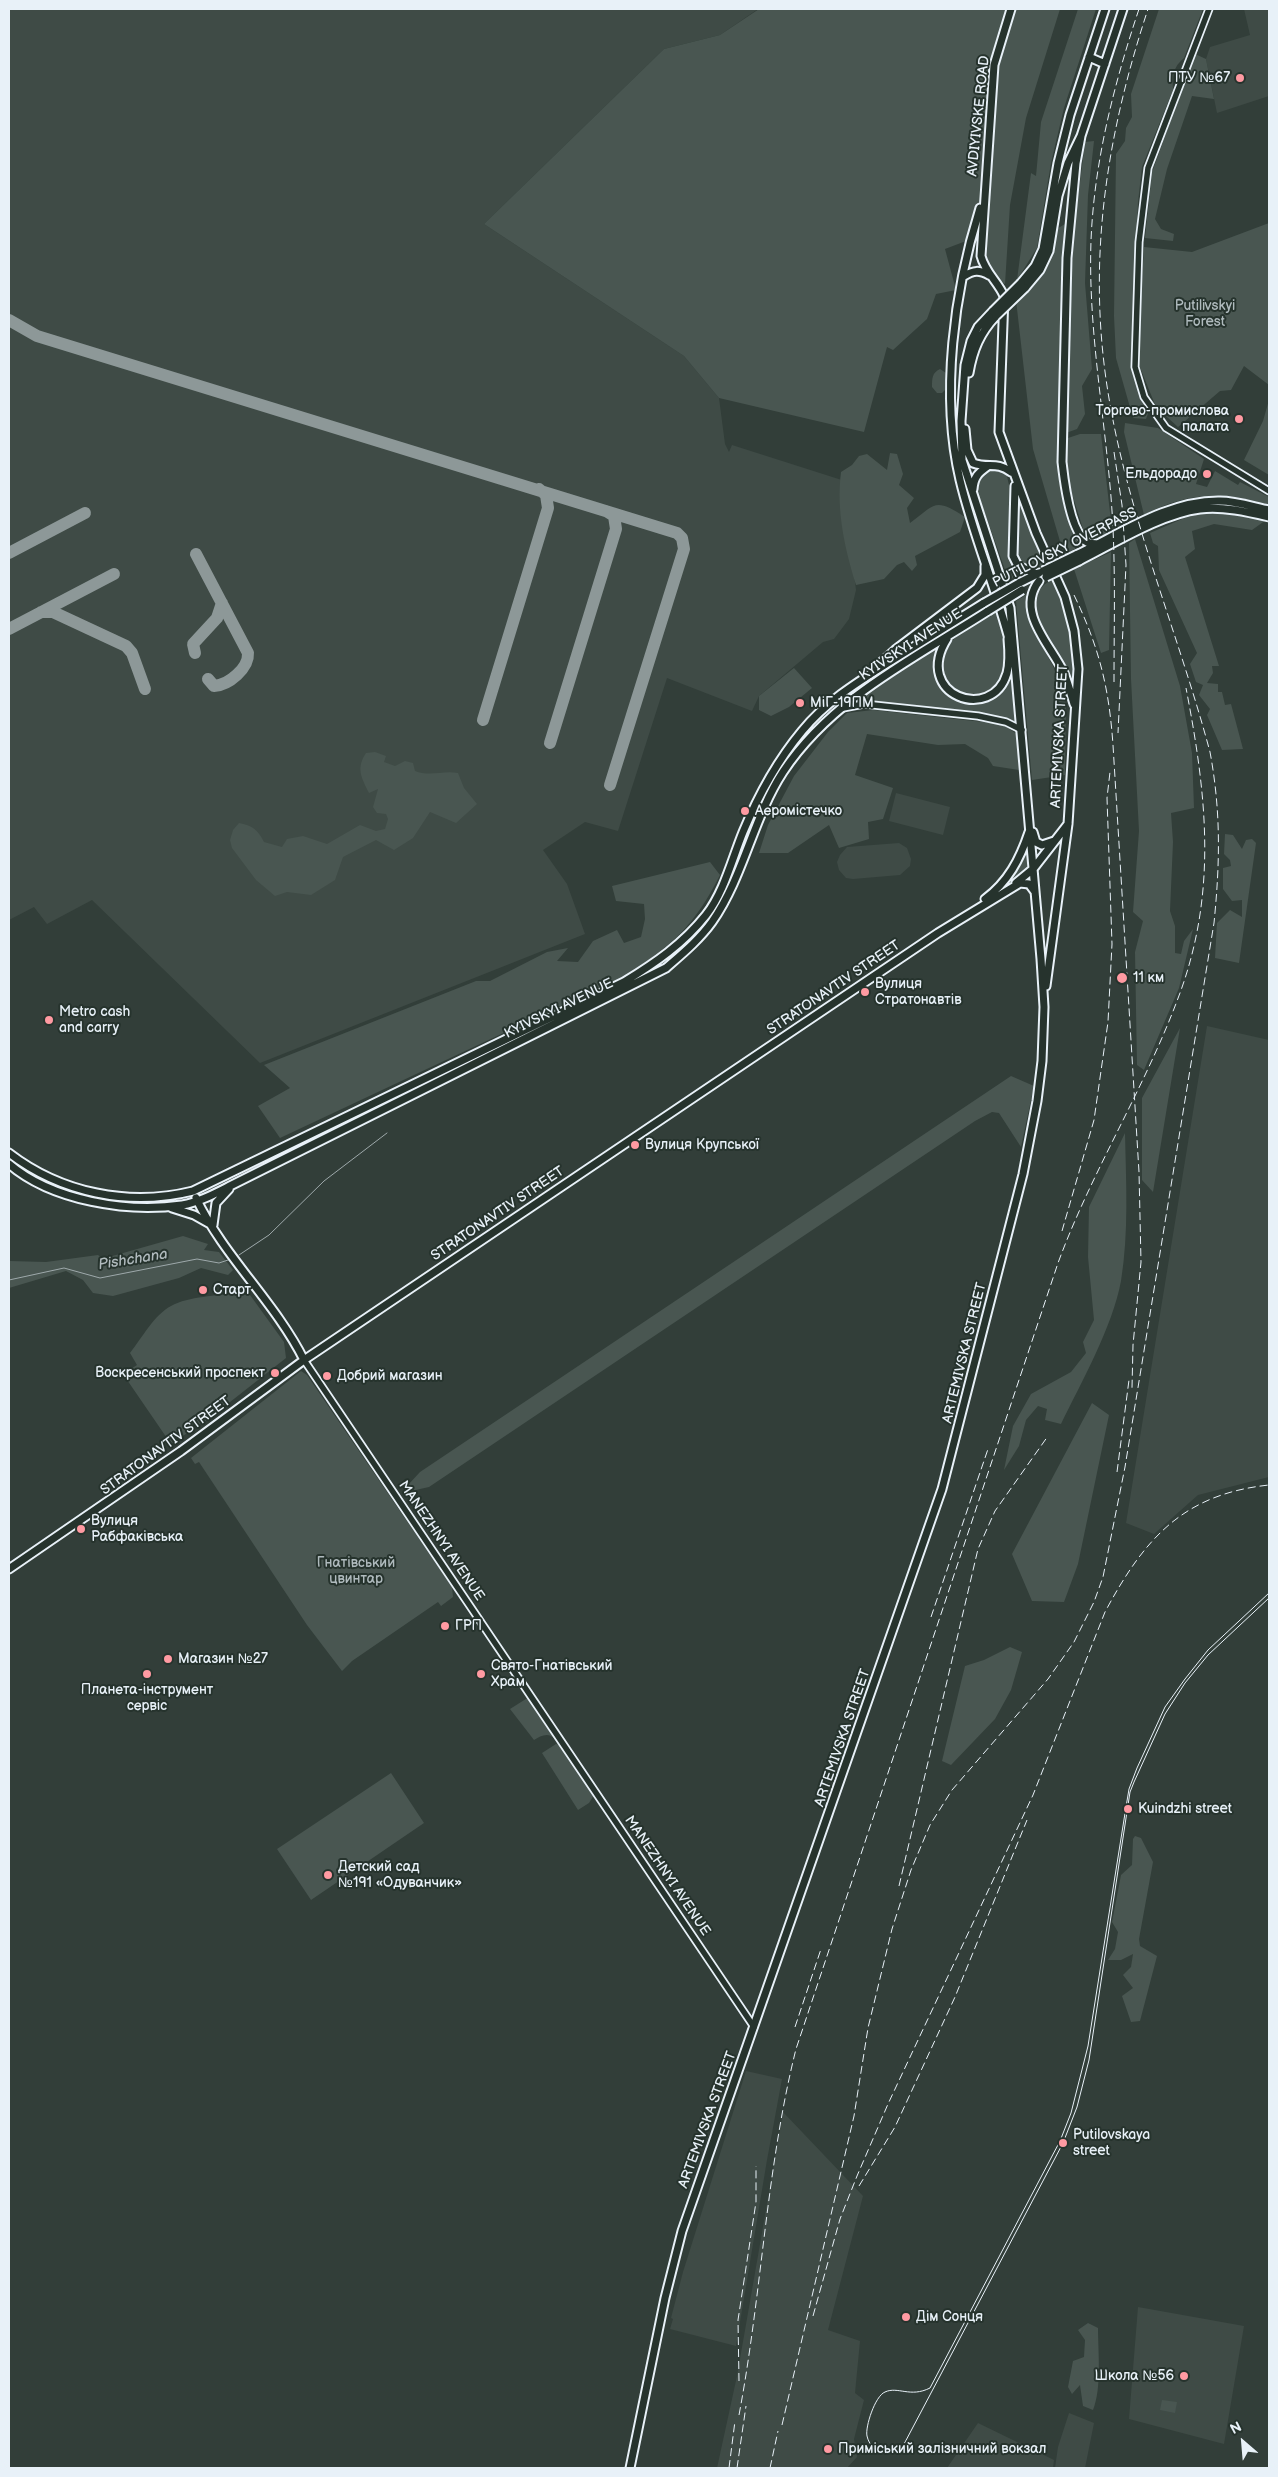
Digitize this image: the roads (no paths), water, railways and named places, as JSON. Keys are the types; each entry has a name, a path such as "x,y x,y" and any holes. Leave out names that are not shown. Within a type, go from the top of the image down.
{"main road":[{"name":"AVDIYIVSKE ROAD","path":"984,198 994,65 1011,9"},
{"path":"1023,285 1043,249 1058,163 1070,115 1105,9"},
{"path":"1013,475 1002,465 988,466 973,463 969,458 963,421 962,393 971,341 978,327 1040,270 1048,251 1058,196 1068,163 1081,136 1123,9"},
{"path":"1089,57 1105,64"},
{"path":"1081,136 1076,163 1067,258 1062,462 1065,488 1079,534 1088,542 1100,547"},
{"path":"984,198 981,256 990,276"},
{"path":"984,198 964,276 952,340 950,422 960,481 1016,664"},
{"path":"964,276 972,271 981,270 999,285 1004,296 999,432 1013,475 1013,556 1018,566 1042,576 1035,587 1031,609 1036,625 1065,674 1075,709"},
{"name":"ARTEMIVSKA STREET","path":"963,421 962,460 1010,608 1022,730 1044,1007"},
{"path":"960,481 962,460"},
{"path":"973,493 974,480 979,472 988,466"},
{"name":"ARTEMIVSKA STREET","path":"630,2468 665,2298 682,2231 942,1489 1023,1174 1040,1084 1044,1007 1068,824 1078,669 1074,632 1065,597 1036,533 1013,475"},
{"path":"1158,519 1199,502 1221,501 1269,510"},
{"path":"1158,519 1200,509 1221,508 1269,517"},
{"name":"PUTILOVSKY OVERPASS","path":"984,603 1158,519"},
{"path":"865,678 895,650 977,588 985,575 985,563"},
{"name":"PUTILOVSKY OVERPASS","path":"988,611 1021,586"},
{"name":"KYIVSKYI AVENUE","path":"9,1153 43,1176 101,1195 152,1197 193,1191 624,982 656,963 682,942 707,914 744,830 776,766 802,730 820,711 865,678 984,603"},
{"name":"KYIVSKYI AVENUE","path":"9,1164 42,1185 99,1203 126,1206 184,1205 232,1185 666,968 697,940 713,921 729,892 763,809 783,772 811,735 827,718 855,696 988,611"},
{"path":"949,636 941,648 939,662 940,675 944,686 953,695 966,700 979,699 992,694 1001,685 1006,674 1009,659 1007,631"},
{"path":"834,700 833,704 838,709"},
{"path":"820,711 824,711 827,718"},
{"name":"STRATONAVTIV STREET","path":"9,1569 182,1451 304,1360 938,933 1008,889 1033,869 1068,824"},
{"path":"1030,827 1036,842 1042,845 1055,840"},
{"path":"938,933 996,890 1022,854 1030,827"},
{"path":"744,830 753,834"},
{"path":"735,851 746,852"},
{"path":"1008,889 1024,882 1030,884 1035,892"},
{"path":"167,1206 194,1215 213,1226 216,1203 232,1185"},
{"name":"MANEZHNYI AVENUE","path":"193,1191 213,1226 272,1307 304,1360"},
{"path":"126,1196 126,1206"}],"street":[{"path":"1209,9 1148,168 1139,242 1135,367 1144,397 1166,428 1269,491"},
{"path":"838,709 864,704 978,716 1006,722 1022,730"},
{"name":"MANEZHNYI AVENUE","path":"304,1360 754,2027"}],"waterway":[{"name":"Pishchana","path":"239,1255 269,1235 324,1181 387,1133"},
{"name":"Pishchana","path":"9,1280 64,1268 100,1278 197,1259 219,1263 231,1259"}],"tram line":[{"path":"1269,1593 1208,1650 1185,1679 1165,1707 1137,1768 1129,1789 1088,2046 1071,2113 1060,2141 930,2388 916,2392 895,2390 885,2392 878,2399 872,2412 867,2432 869,2442 877,2450 887,2452 903,2446 1063,2143 1077,2107 1089,2060 1130,1792 1165,1714 1185,1683 1208,1655 1269,1598"}],"railway":[{"path":"1114,682 1113,520 1094,337 1091,241 1096,182 1101,153 1121,66 1139,9"},
{"path":"782,2425 854,2116 868,2028 892,1929 911,1870 930,1825 952,1790 1048,1679 1074,1642 1094,1602 1103,1577 1125,1467 1214,923 1218,816 1210,752 1125,474 1114,427 1101,331 1099,284 1105,192 1122,100 1148,9"},
{"path":"1114,452 1122,505 1126,565 1118,733"},
{"path":"1074,595 1090,632 1101,668 1109,704 1113,745 1139,1172 1141,1262 1133,1345 1132,1388"},
{"path":"739,2415 778,2140 796,2049 1058,1263 1086,1197 1149,1067 1177,1001 1190,962 1199,923 1205,846 1199,768 1186,688"},
{"path":"1062,1231 1094,1120 1108,1022 1112,944 1107,798 1110,772"},
{"path":"1117,1472 1129,1380"},
{"path":"899,1886 978,1549 995,1511 1048,1436"},
{"path":"931,1617 988,1449"},
{"path":"813,2316 840,2219 857,2176 888,2104 1033,1795 1105,1612 1135,1563 1151,1542 1169,1525 1190,1510 1213,1498 1239,1490 1269,1485"},
{"path":"859,2186 895,2127 955,1997 1027,1820"},
{"path":"795,2027 821,1949"},
{"path":"739,2381 738,2320 756,2202 756,2166"},
{"path":"737,2468 746,2406"},
{"path":"729,2468 735,2421"},
{"path":"770,2468 778,2431"}],"place":[{"name":"ПТУ №67","path":"1240,78"},
{"name":"Торгово-промислова палата","path":"1239,419"},
{"name":"Ельдорадо","path":"1207,474"},
{"name":"МіГ-19ПМ","path":"800,703"},
{"name":"Аеромістечко","path":"745,811"},
{"name":"11 км","path":"1122,978"},
{"name":"Вулиця Стратонавтів","path":"865,992"},
{"name":"Metro cash and carry","path":"49,1020"},
{"name":"Вулиця Крупської","path":"635,1145"},
{"name":"Старт","path":"203,1290"},
{"name":"Воскресенський проспект","path":"275,1373"},
{"name":"Добрий магазин","path":"327,1376"},
{"name":"Вулиця Рабфаківська","path":"81,1529"},
{"name":"ГРП","path":"445,1626"},
{"name":"Магазин №27","path":"168,1659"},
{"name":"Планета-інструмент сервіс","path":"147,1674"},
{"name":"Свято-Гнатівський Храм","path":"481,1674"},
{"name":"Kuindzhi street","path":"1128,1809"},
{"name":"Детский сад №191 «Одуванчик»","path":"328,1875"},
{"name":"Putilovskaya street","path":"1063,2143"},
{"name":"Дім Сонця","path":"906,2317"},
{"name":"Школа №56","path":"1184,2376"},
{"name":"Приміський залізничний вокзал","path":"828,2449"}],"park label":[{"name":"Putilivskyi Forest","path":"1205,314"},
{"name":"Гнатівський цвинтар","path":"356,1572"}]}
